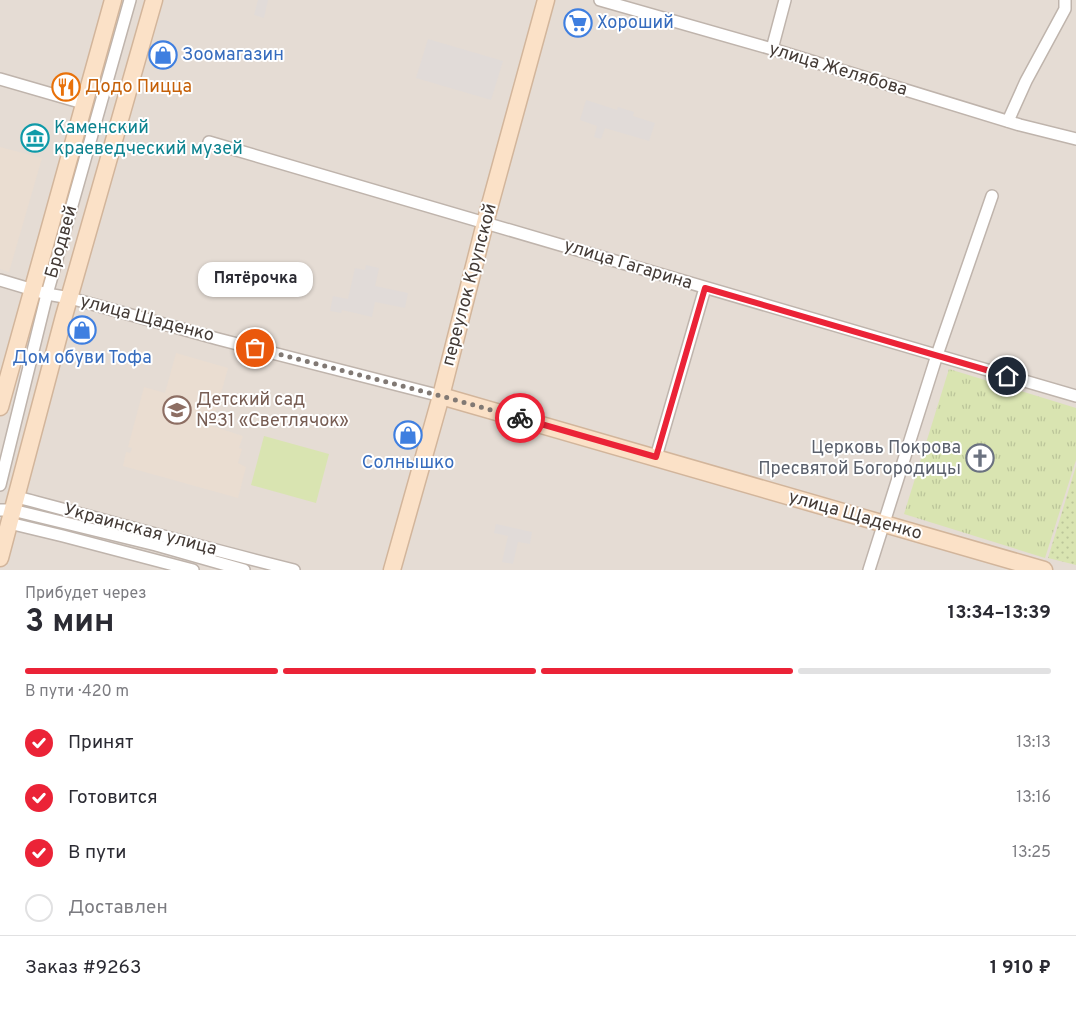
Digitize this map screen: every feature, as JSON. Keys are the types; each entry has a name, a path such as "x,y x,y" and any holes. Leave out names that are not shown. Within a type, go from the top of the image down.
{"street":[{"path":"0,407 40,292 83,103 113,0"},
{"name":"Бродвей","path":"0,485 40,292 130,0"},
{"path":"0,558 9,510 154,0"},
{"name":"переулок Крупской","path":"392,570 441,396 485,223 546,0"},
{"name":"улица Желябова","path":"600,0 772,49 1008,121 1076,139"},
{"path":"772,49 785,0"},
{"path":"1008,121 1026,80 1065,9 1065,0"},
{"path":"0,79 83,103"},
{"name":"улица Гагарина","path":"208,142 1076,396"},
{"path":"869,570 937,355 992,196"},
{"name":"улица Щаденко","path":"0,280 218,339 441,396 1044,570"},
{"path":"656,457 705,288"},
{"name":"Украинская улица","path":"9,510 208,549 294,570"},
{"name":"Украинская улица","path":"9,510 63,536 193,570"},
{"path":"152,559 158,540 244,570"}],"shaded area":[{"path":"0,0 1076,0 1076,570 0,570"},
{"path":"258,0 268,0 264,18 254,15"},
{"path":"428,39 503,61 491,100 416,78"},
{"path":"103,82 114,85 100,133 89,130"},
{"path":"586,100 617,110 618,107 634,112 633,116 655,123 649,141 605,128 601,139 594,137 597,126 580,120"},
{"path":"0,147 42,158 9,272 0,269"},
{"path":"366,265 379,268 375,286 408,293 405,308 375,302 372,317 342,310 341,313 330,311 333,296 348,299 355,268 365,270"},
{"name":"Детский сад №31 «Светлячок»","path":"176,353 228,368 212,426 243,436 239,448 242,449 238,463 246,467 238,498 123,466 126,452 130,453 132,448 128,447 144,387 165,393"},
{"path":"496,524 532,532 530,544 518,542 513,564 502,562 508,536 494,533"}],"green space":[{"path":"949,369 1076,408 1076,460 1045,558 904,514"},
{"path":"264,436 329,454 316,503 251,485"},
{"path":"1076,466 1076,565 1048,558"}],"way so far":[{"path":"255,348 520,418"}],"place":[{"name":"Хороший","path":"578,23"},
{"name":"Зоомагазин","path":"163,55"},
{"name":"Додо Пицца","path":"66,87"},
{"name":"Каменский краеведческий музей","path":"35,138"},
{"name":"Дом обуви Тофа","path":"82,330"},
{"name":"Пятёрочка","path":"255,348"},
{"name":"Детский сад №31 «Светлячок»","path":"177,410"},
{"name":"Солнышко","path":"408,435"},
{"name":"Церковь Покрова Пресвятой Богородицы","path":"980,458"}],"route":[{"path":"520,418 656,457 705,288 1007,376"}]}
